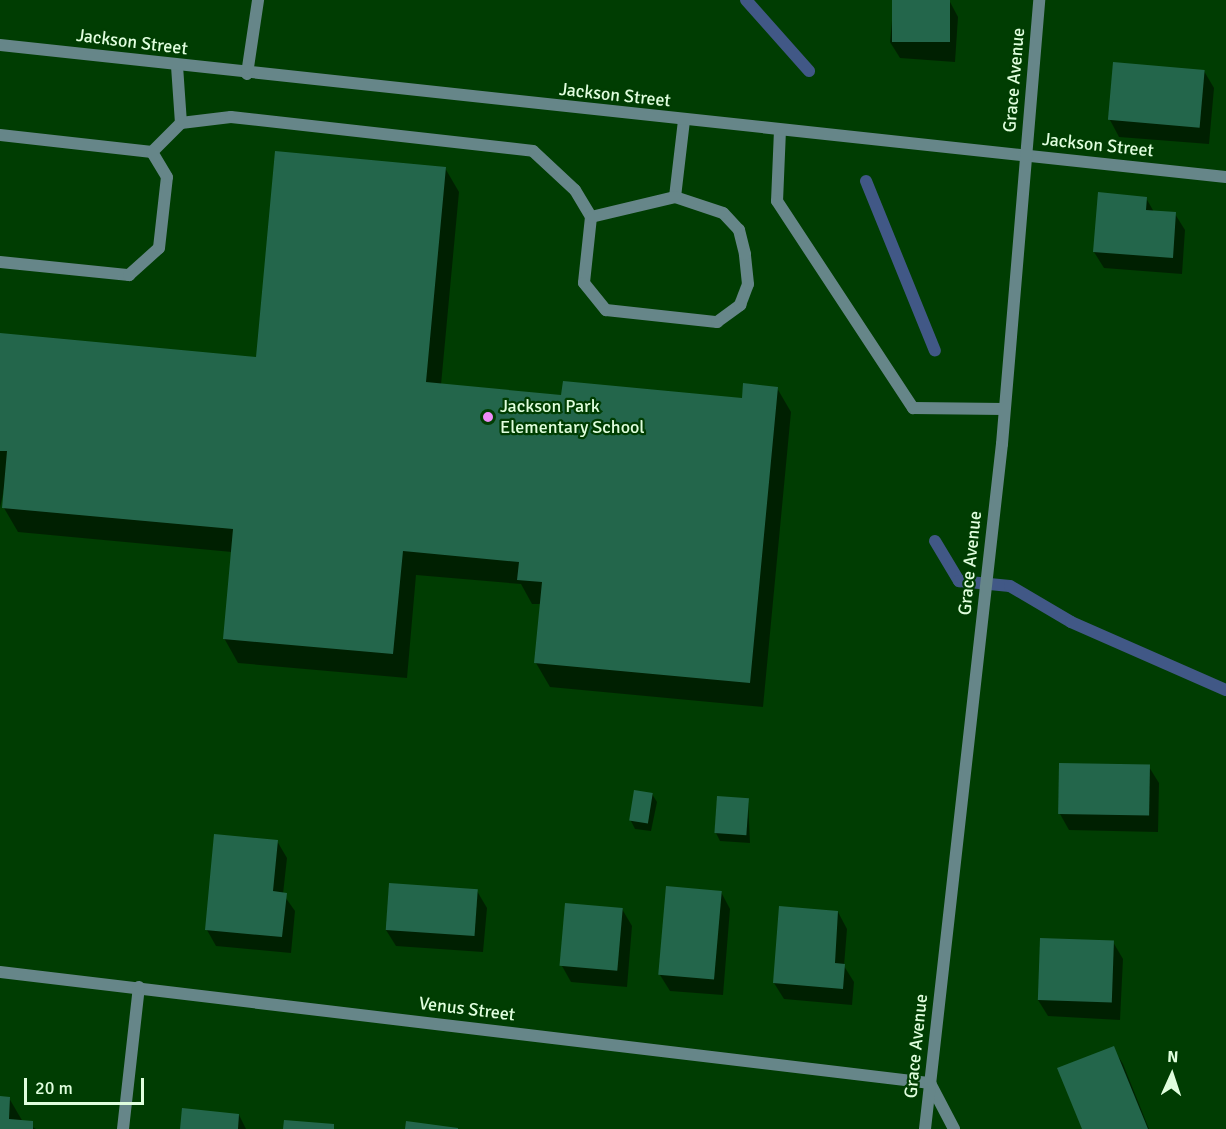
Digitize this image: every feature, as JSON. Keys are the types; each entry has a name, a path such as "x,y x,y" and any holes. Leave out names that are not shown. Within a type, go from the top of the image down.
{"street":[{"path":"247,74 258,0"},
{"name":"Grace Avenue","path":"925,1129 1004,409 1039,0"},
{"name":"Jackson Street","path":"0,45 247,74 1226,177"},
{"path":"177,66 181,123"},
{"path":"152,152 181,123 231,117 533,151 575,190 591,217 584,283 606,310 717,322 740,305 748,284 739,230 723,213 675,197 591,217"},
{"path":"675,197 684,120"},
{"path":"780,130 777,201 913,408 1004,409"},
{"path":"0,135 152,152"},
{"path":"0,262 129,275 159,248 168,177 152,152"},
{"name":"Venus Street","path":"0,972 930,1083"},
{"path":"123,1129 139,987"},
{"path":"930,1083 954,1129"}],"building":[{"path":"892,0 950,0 950,42 892,42"},
{"path":"1113,62 1205,70 1200,128 1108,120"},
{"path":"275,151 446,167 426,382 561,395 563,381 742,398 743,383 778,387 750,683 534,663 542,582 517,580 519,562 403,551 393,654 223,639 233,529 2,508 7,451 0,451 0,333 256,357"},
{"path":"1098,192 1147,197 1146,210 1176,212 1173,258 1093,252"},
{"path":"1059,763 1150,765 1149,816 1058,814"},
{"path":"634,790 653,793 648,824 629,821"},
{"path":"717,796 749,798 746,835 714,833"},
{"path":"214,834 278,840 273,891 287,893 282,937 205,930"},
{"path":"389,883 478,889 475,936 386,930"},
{"path":"666,886 722,891 714,980 658,975"},
{"path":"565,903 623,908 617,971 560,966"},
{"path":"779,906 838,911 835,963 845,964 843,989 773,983"},
{"path":"1040,938 1114,941 1112,1003 1038,1000"},
{"path":"1114,1046 1148,1129 1082,1129 1057,1068"},
{"path":"0,1096 10,1097 9,1119 33,1121 33,1129 0,1129"},
{"path":"182,1108 239,1114 238,1129 180,1129"},
{"path":"284,1120 334,1124 334,1129 283,1129"},
{"path":"406,1121 458,1128 458,1129 405,1129"}],"waterway":[{"path":"746,0 809,71"},
{"path":"866,181 935,351"},
{"path":"935,541 959,581 1010,586 1071,622 1226,690"}],"place":[{"name":"Jackson Park Elementary School","path":"488,417"}]}
